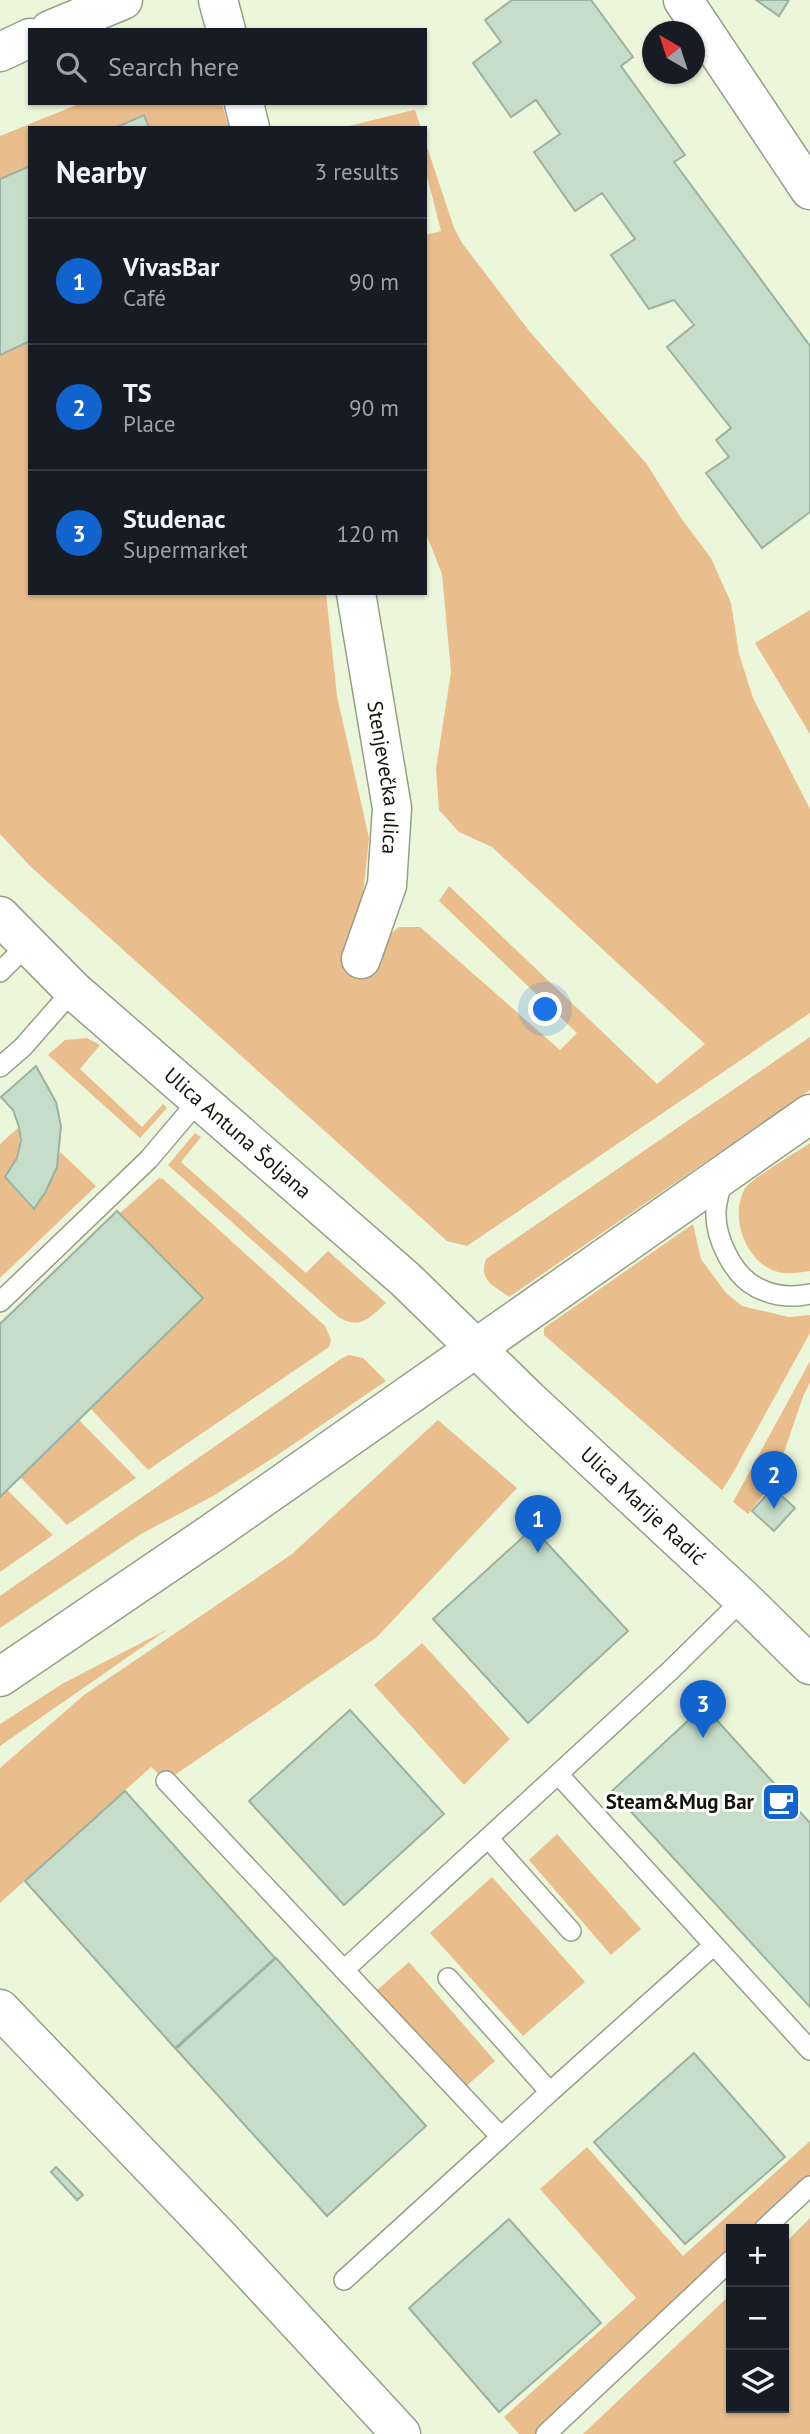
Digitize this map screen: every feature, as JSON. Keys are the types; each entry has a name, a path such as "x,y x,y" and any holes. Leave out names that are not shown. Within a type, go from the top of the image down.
{"street":[{"path":"55,28 122,0"},
{"path":"218,0 225,28"},
{"path":"682,0 810,190"},
{"path":"0,52 28,39"},
{"path":"244,105 250,126"},
{"name":"Stenjevečka ulica","path":"356,595 392,808 387,885 361,959"},
{"name":"Ulica Antuna Šoljana","path":"0,916 73,990 405,1279 477,1348"},
{"path":"0,1677 215,1531 810,1114"},
{"name":"Ulica Marije Radić","path":"477,1348 529,1400 743,1598 810,1665"},
{"path":"0,2009 220,2238 401,2434"}],"lane":[{"path":"0,972 27,944"},
{"path":"0,1067 23,1047 73,990"},
{"path":"0,1302 149,1159 199,1100"},
{"path":"725,1172 715,1214 724,1250 743,1278 756,1287 779,1295 796,1297 810,1294"},
{"path":"344,1970 672,1669 743,1598"},
{"path":"558,1774 810,2050"},
{"path":"166,1782 501,2137"},
{"path":"488,1838 571,1931"},
{"path":"344,2280 714,1945"},
{"path":"448,1978 550,2092"},
{"path":"769,2224 810,2186"},
{"path":"546,2434 726,2265"}],"shaded area":[{"path":"76,105 223,105 228,126 28,126 28,595 326,595 337,696 369,838 363,896 379,943 399,927 420,927 560,1050 577,1033 439,901 449,886 657,1084 705,1044 492,847 459,832 439,810 436,769 451,672 442,574 427,536 427,234 441,231 427,176 427,147 454,228 462,243 530,332 646,463 681,518 711,558 731,603 739,654 753,698 810,809 810,1013 467,1246 447,1241 31,867 0,834 0,136"},
{"path":"415,110 420,126 349,126"},
{"path":"810,610 810,734 755,643"},
{"path":"810,1037 810,1090 509,1297 489,1282 484,1273 486,1259"},
{"path":"87,1038 100,1045 80,1069 142,1127 163,1104 167,1108 140,1138 48,1055 65,1040"},
{"path":"19,1127 18,1154 5,1178 33,1209 50,1182 60,1152 96,1186 0,1278 0,1144"},
{"path":"195,1133 201,1137 181,1162 306,1273 328,1251 386,1303 364,1321 352,1322 337,1316 168,1165"},
{"path":"810,1143 810,1271 777,1272 762,1264 748,1247 740,1224 740,1201 748,1185"},
{"path":"159,1178 325,1326 331,1340 329,1347 148,1470 90,1408 202,1298 120,1213"},
{"path":"693,1224 701,1259 726,1293 742,1306 789,1317 810,1315 810,1333 722,1490 544,1335 544,1328"},
{"path":"349,1355 363,1358 386,1381 276,1456 213,1496 141,1534 0,1628 0,1596"},
{"path":"810,1361 810,1383 774,1481 748,1514 733,1502"},
{"path":"78,1419 136,1478 67,1525 20,1477"},
{"path":"438,1420 517,1488 377,1637 166,1781 151,1767 0,1903 0,1768 84,1695 292,1554"},
{"path":"7,1490 53,1535 0,1572 0,1497"},
{"path":"168,1629 0,1746 0,1724 62,1684"},
{"path":"422,1643 510,1739 464,1785 374,1685"},
{"path":"557,1834 641,1929 611,1955 529,1860"},
{"path":"492,1877 585,1982 523,2036 430,1933"},
{"path":"409,1962 495,2061 463,2089 376,1991"},
{"path":"810,2141 810,2192 774,2224 726,2224 726,2266 536,2434 519,2434 504,2417 636,2298 540,2189 587,2147 683,2256"},
{"path":"810,2218 810,2434 583,2434 726,2299 726,2413 789,2413 789,2239"}],"building":[{"path":"512,0 591,0 633,57 621,66 685,155 674,162 810,346 810,512 762,548 706,473 729,457 716,440 731,428 667,347 694,325 674,300 649,309 611,255 635,239 602,193 575,211 534,152 560,134 536,100 511,117 473,63 501,42 485,20"},
{"path":"756,0 789,0 779,16"},
{"path":"144,115 148,126 119,126"},
{"path":"28,167 28,342 0,355 0,179"},
{"path":"36,1066 56,1102 61,1126 57,1167 34,1209 5,1177 17,1158 21,1140 13,1110 1,1097"},
{"path":"117,1211 203,1298 0,1497 0,1324"},
{"path":"773,1488 795,1508 774,1531 752,1511"},
{"path":"533,1528 628,1631 528,1723 433,1619"},
{"path":"704,1706 810,1823 810,2007 612,1791"},
{"path":"350,1710 444,1814 344,1905 249,1801"},
{"path":"125,1791 275,1958 175,2048 25,1881"},
{"path":"276,1958 426,2126 327,2216 176,2049"},
{"path":"694,2053 785,2157 685,2244 594,2142"},
{"path":"56,2167 83,2195 77,2200 51,2172"},
{"path":"509,2219 601,2323 499,2412 409,2308"}],"place":[{"name":"TS","path":"774,1509"},
{"name":"VivasBar","path":"538,1553"},
{"name":"Studenac","path":"703,1738"},
{"name":"Steam&Mug Bar","path":"781,1802"}]}
